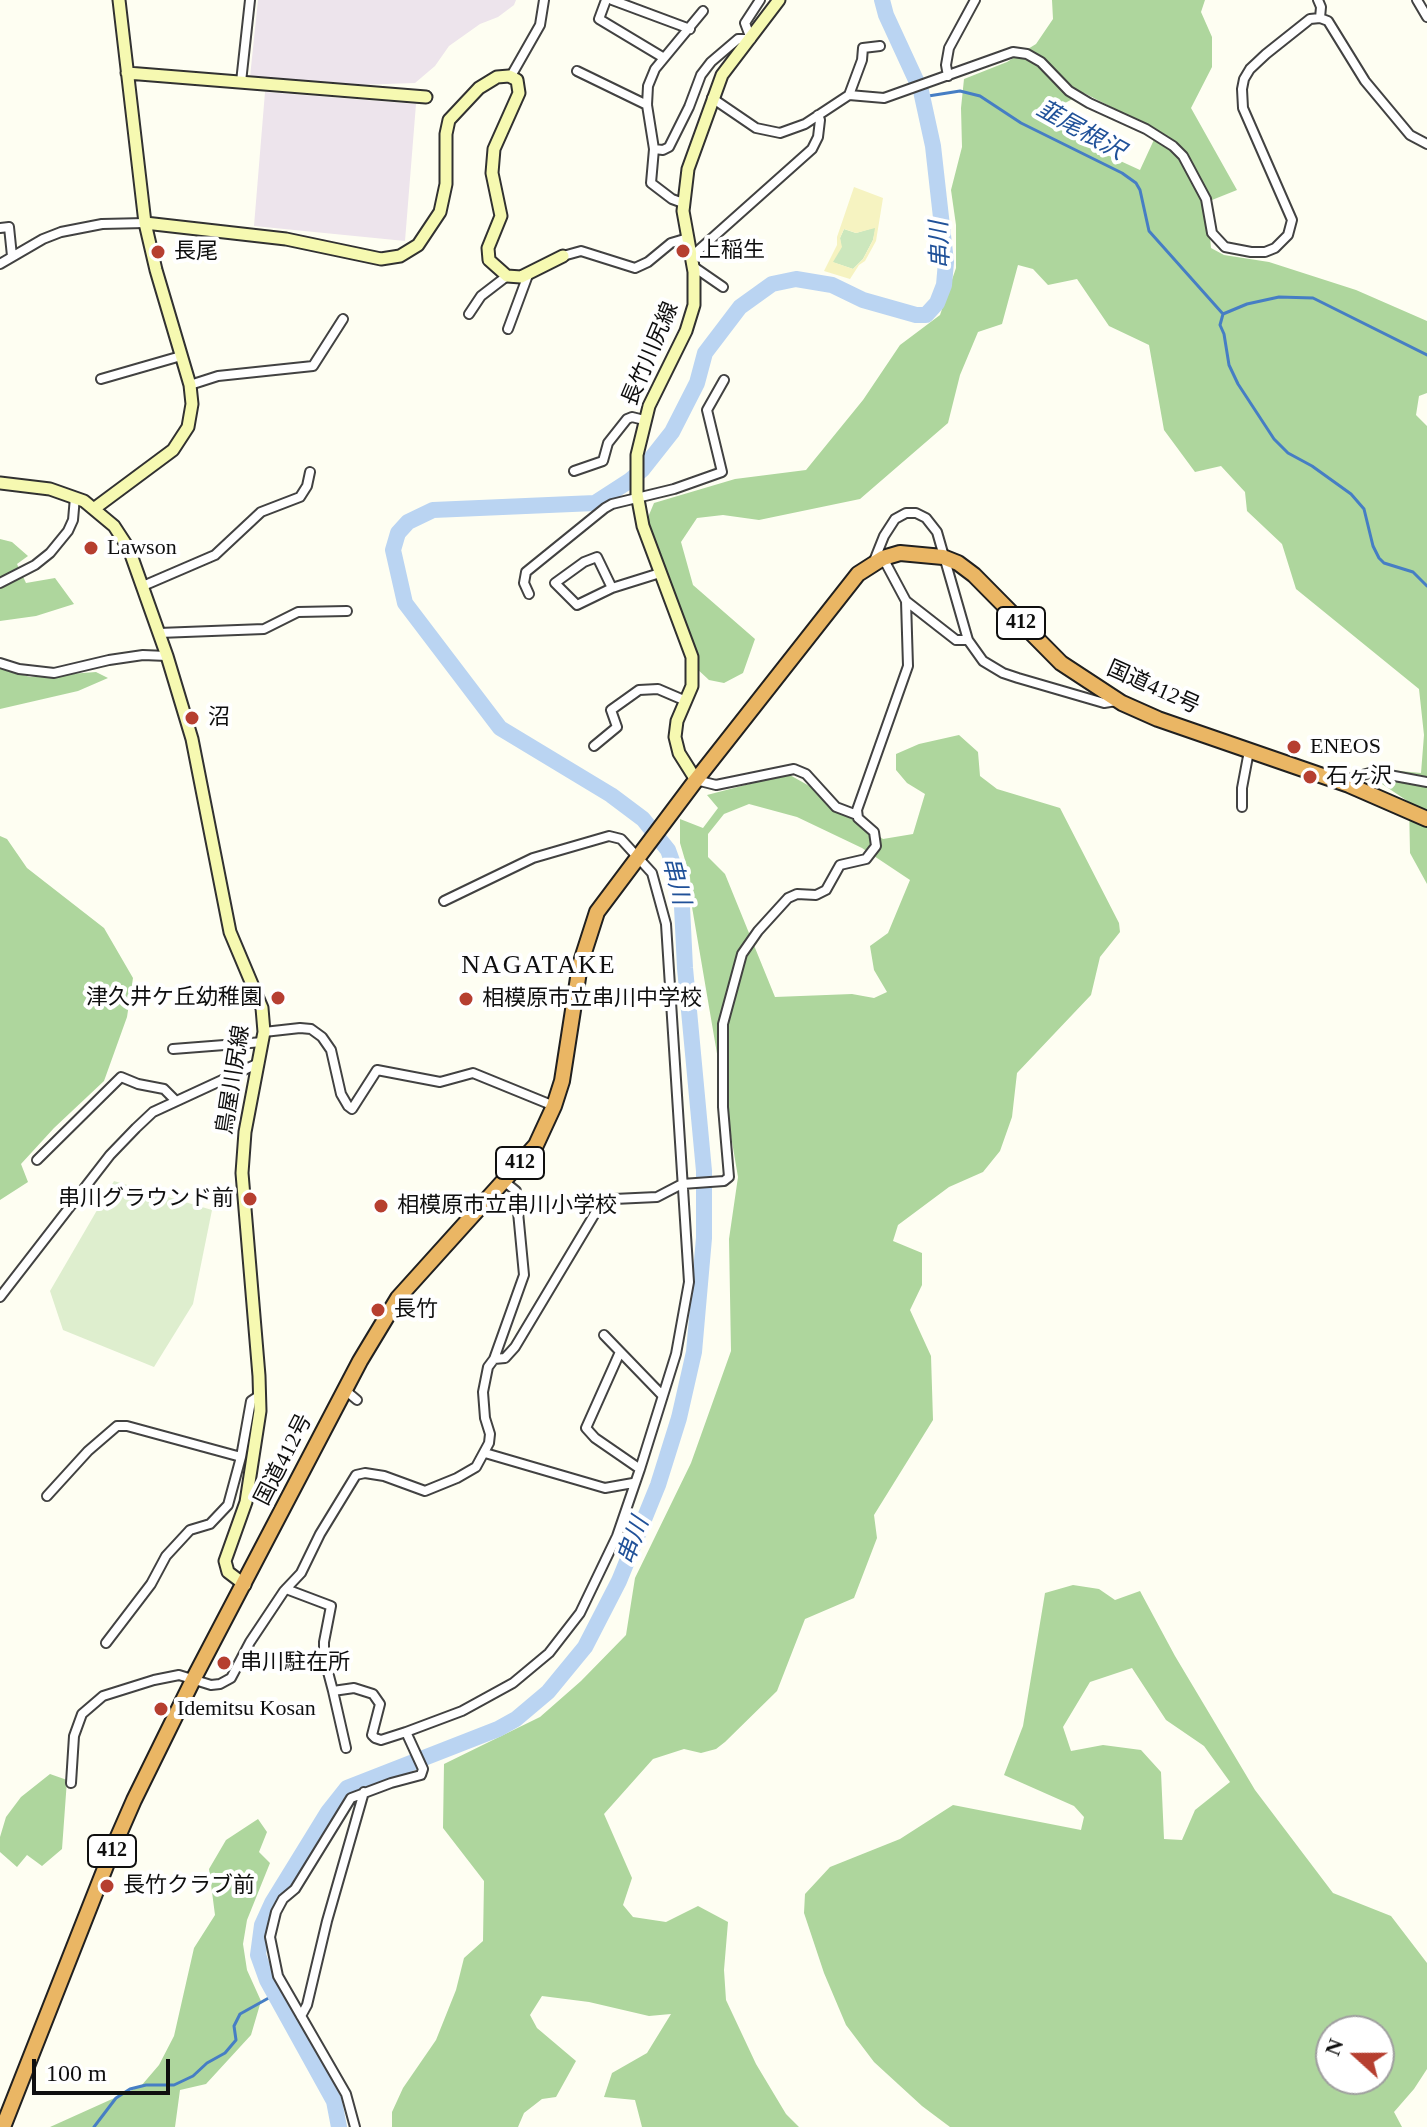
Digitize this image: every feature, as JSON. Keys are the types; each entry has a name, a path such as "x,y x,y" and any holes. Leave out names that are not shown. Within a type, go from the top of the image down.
{"highway":[{"name":"国道412号","path":"878,561 900,553 943,557 974,575 1061,663 1117,701 1158,719 1349,785 1427,819"},
{"name":"412","path":"641,853 843,590 858,574 878,561"},
{"name":"国道412号","path":"4,2117 113,1848 194,1678 351,1395 398,1298 536,1145 562,1081 587,939 603,902 641,853"}],"main road":[{"path":"95,508 179,444 191,419 190,385 145,223 119,0"},
{"name":"長竹川尻線","path":"696,780 675,744 675,727 693,683 692,657 645,532 637,497 637,462 643,424 693,310 696,291 683,203 688,169 712,98 726,69 779,0"},
{"path":"127,73 426,97"},
{"path":"145,223 286,239 381,259 400,256 418,245 440,212 446,184 449,120 479,88 497,77 511,76 517,80 519,93 494,149 492,173 501,216 488,248 489,260 507,276 528,275 563,256"},
{"name":"鳥屋川尻線","path":"0,483 50,489 75,497 95,508 125,541 167,656 192,739 230,932 258,994 264,1037 245,1132 242,1173 260,1395 246,1502 225,1563 231,1575 245,1585"}],"street":[{"path":"241,82 250,0"},
{"path":"511,76 540,25 544,0"},
{"path":"606,0 599,19 664,58"},
{"path":"612,0 690,29"},
{"path":"654,149 669,147 701,75 711,62 738,39 751,39 745,23 760,0"},
{"path":"948,76 949,48 975,0"},
{"path":"1318,0 1320,18"},
{"path":"1417,0 1427,17"},
{"path":"683,203 672,199 651,183 654,149 647,105 648,86 664,58 703,11"},
{"path":"849,95 877,99 1013,52 1034,57 1069,91 1146,129 1173,146 1183,156 1206,199 1212,233 1220,244 1232,250 1265,252 1275,248 1288,235 1292,220 1243,108 1242,89 1250,69 1310,19 1320,18 1332,26 1365,81 1405,130 1427,144"},
{"path":"712,98 756,128 773,133 797,129 849,95 862,60 863,48 880,46"},
{"path":"577,71 647,105"},
{"path":"723,287 693,262 812,149 818,137 818,115"},
{"path":"0,264 48,237 69,230 102,224 145,223"},
{"path":"0,228 9,227 12,256"},
{"path":"563,256 581,251 635,268 648,262 671,243 688,238"},
{"path":"508,329 528,275"},
{"path":"469,314 481,296 507,276"},
{"path":"190,385 233,373 313,366 343,319"},
{"path":"101,379 181,356"},
{"path":"529,594 524,583 526,572 605,508 722,472 707,410 724,380"},
{"path":"574,471 603,461 608,443 627,419 632,417 643,424"},
{"path":"143,586 215,555 261,512 300,497 307,486 310,472"},
{"path":"0,583 35,565 50,553 73,520 75,497"},
{"path":"968,640 956,640 942,632 906,601 878,561 884,536 895,519 906,513 916,513 932,524 968,640 983,661 1003,673 1104,703 1117,701"},
{"path":"612,588 597,557 584,562 555,583 577,605 612,588 660,573"},
{"path":"857,815 908,666 906,601"},
{"path":"159,633 264,629 298,612 347,611"},
{"path":"0,663 19,669 54,673 132,656 167,656"},
{"path":"594,746 617,727 611,710 639,690 658,689 686,701"},
{"path":"1242,807 1249,751"},
{"path":"494,1359 505,1358 515,1347 600,1205 614,1199 657,1197 685,1184 724,1181 729,1177 723,1107 723,1024 742,954 788,898 797,894 816,895 826,890 840,865 871,856 877,840 874,832 857,815 836,807 806,774 794,769 716,785 696,780"},
{"path":"1349,785 1352,778 1373,772 1427,782"},
{"path":"333,1691 354,1688 373,1694 380,1704 372,1735 381,1740 407,1735 462,1711 513,1683 549,1653 580,1613 617,1536 676,1354 689,1282 685,1184 664,912 652,873 641,853 621,839 609,836 533,858 444,901"},
{"path":"173,1049 264,1037 300,1028 311,1029 322,1037 331,1050 341,1094 352,1109 377,1070 440,1082 473,1073 554,1106"},
{"path":"0,1297 110,1155 153,1112 259,1063"},
{"path":"37,1160 121,1077 164,1089 176,1101"},
{"path":"71,1783 74,1736 82,1714 103,1696 179,1675 211,1685 231,1678 250,1642 286,1589 301,1573 320,1534 356,1475 384,1476 425,1491 476,1467 485,1453 490,1434 483,1392 488,1367 494,1359 524,1275 516,1191 505,1182"},
{"path":"604,1335 662,1395"},
{"path":"620,1352 586,1428 595,1438 640,1469"},
{"path":"106,1643 151,1584 166,1556 190,1530 210,1524 228,1505 251,1401 260,1395"},
{"path":"47,1496 88,1451 117,1426 127,1426 241,1457"},
{"path":"485,1453 605,1488 633,1483"},
{"path":"286,1589 331,1606 324,1657 346,1748"},
{"path":"355,2127 346,2094 278,1976 270,1937 273,1919 283,1899 295,1889 351,1798 421,1775 423,1769 407,1735"},
{"path":"301,2016 307,2005 364,1792"}],"shaded area":[{"path":"258,0 516,0 498,17 480,24 449,46 435,66 415,83 357,85 250,77"},
{"path":"265,92 416,104 405,241 254,226"}],"green space":[{"path":"1052,0 1205,0 1201,12 1212,37 1212,67 1191,108 1237,190 1207,202 1211,248 1224,255 1269,262 1356,290 1427,321 1427,393 1419,396 1416,415 1427,426 1427,884 1410,853 1409,802 1379,782 1379,769 1421,773 1424,735 1419,689 1296,589 1282,544 1247,511 1245,492 1221,466 1195,472 1164,430 1149,345 1109,326 1077,279 1048,285 1033,269 1018,265 1002,324 978,332 960,375 948,423 860,499 759,520 723,515 697,518 681,542 693,585 755,639 743,673 724,683 709,680 695,667 646,522 654,503 735,479 806,470 863,400 900,345 940,315 956,268 956,225 951,190 962,147 964,79 1007,62 1036,44 1053,19","holes":["1084,93 1158,131 1140,170 1081,143 1038,114 1040,106 1065,103"]},
{"path":"876,227 863,259 853,269 832,262 841,247 840,238 844,229 856,233"},
{"path":"0,539 12,542 28,556 17,564 26,583 55,578 74,604 36,616 0,621"},
{"path":"0,668 30,677 96,672 108,678 78,691 0,709"},
{"path":"959,735 978,752 980,776 997,789 1060,808 1119,923 1120,932 1100,957 1091,995 1017,1073 1012,1117 1000,1151 983,1172 949,1187 898,1225 893,1241 922,1253 922,1285 910,1310 931,1356 933,1420 874,1515 877,1538 854,1598 805,1619 777,1691 725,1742 716,1749 701,1753 684,1749 653,1759 604,1814 632,1878 623,1905 633,1917 666,1922 698,1906 728,1922 724,1970 726,2000 756,2064 786,2114 799,2127 642,2127 635,2100 604,2097 612,2073 647,2053 671,2014 649,2016 589,2002 542,1996 530,2015 537,2028 576,2061 556,2097 542,2099 524,2113 518,2127 392,2127 392,2112 403,2088 436,2040 456,1990 464,1958 483,1941 484,1881 443,1828 444,1764 540,1717 626,1635 635,1578 691,1463 731,1351 729,1239 738,1177 692,907 690,877 680,843 680,819 703,828 718,808 707,795 788,774 845,806 857,821 883,839 913,834 925,794 907,783 896,770 896,754 919,744","holes":["749,804 797,817 862,848 910,880 888,933 870,946 874,970 887,992 874,998 852,994 775,997 725,874 708,857 708,834 724,814"]},
{"path":"0,836 7,839 27,868 104,928 133,978 127,1017 104,1081 21,1164 28,1182 0,1200"},
{"path":"114,1181 212,1210 193,1304 154,1367 63,1330 50,1291"},
{"path":"1073,1585 1099,1589 1115,1600 1140,1591 1255,1790 1333,1893 1391,1916 1427,1963 1427,2069 1394,2112 1402,2127 950,2127 874,2062 846,2025 824,1973 804,1913 805,1894 830,1867 900,1839 953,1805 1081,1830 1084,1817 1074,1806 1004,1775 1023,1726 1045,1593","holes":["1132,1668 1166,1720 1204,1746 1230,1782 1195,1810 1182,1840 1164,1839 1161,1772 1141,1750 1103,1745 1071,1751 1063,1727 1090,1682"]},
{"path":"50,1774 67,1780 62,1849 42,1866 27,1855 17,1867 0,1852 0,1837 6,1817 21,1797"},
{"path":"258,1819 267,1832 259,1852 270,1863 247,1920 243,1944 247,1970 261,2001 251,2035 206,2084 180,2090 175,2127 50,2127 141,2086 159,2065 174,2036 194,1948 215,1915 209,1869 226,1840"}],"sand":[{"path":"854,187 883,198 876,241 850,279 824,271 837,245","holes":["875,228 873,240 863,259 853,269 833,262 842,247 840,238 844,229 856,233"]}],"waterway":[{"name":"串川","path":"339,2127 334,2101 267,1980 258,1955 262,1925 272,1903 328,1812 347,1788 498,1729 516,1719 548,1692 585,1647 619,1581 658,1485 679,1418 694,1352 704,1238 704,1171 685,968 681,886 668,850 643,819 611,795 500,728 405,603 393,550 398,533 408,522 433,510 595,503 629,481 642,470 672,432 697,383 705,353 740,307 772,284 796,279 832,285 863,300 916,315 926,315 937,303 944,285 946,262 933,146 921,91 882,0"},
{"name":"韮尾根沢","path":"922,97 960,91 980,96 1021,123 1136,183 1149,231 1223,314"},
{"path":"1223,314 1247,304 1279,297 1313,298 1427,355"},
{"name":"韮尾根沢","path":"1223,314 1220,325 1229,365 1274,439 1288,453 1351,494 1364,509 1379,558 1384,563 1413,572 1427,586"},
{"path":"94,2127 116,2098 130,2089 146,2085 174,2085 193,2076 225,2053 236,2040 234,2026 240,2014 274,1995"}],"place":[{"name":"上稲生","path":"683,251"},
{"name":"長尾","path":"158,252"},
{"name":"Lawson","path":"91,548"},
{"name":"沼","path":"192,718"},
{"name":"ENEOS","path":"1294,747"},
{"name":"石ヶ沢","path":"1310,777"},
{"name":"津久井ケ丘幼稚園","path":"278,998"},
{"name":"相模原市立串川中学校","path":"466,999"},
{"name":"串川グラウンド前","path":"250,1199"},
{"name":"相模原市立串川小学校","path":"381,1206"},
{"name":"長竹","path":"378,1310"},
{"name":"串川駐在所","path":"224,1663"},
{"name":"Idemitsu Kosan","path":"161,1709"},
{"name":"長竹クラブ前","path":"107,1886"}],"district":[{"name":"NAGATAKE","path":"539,966"}]}
